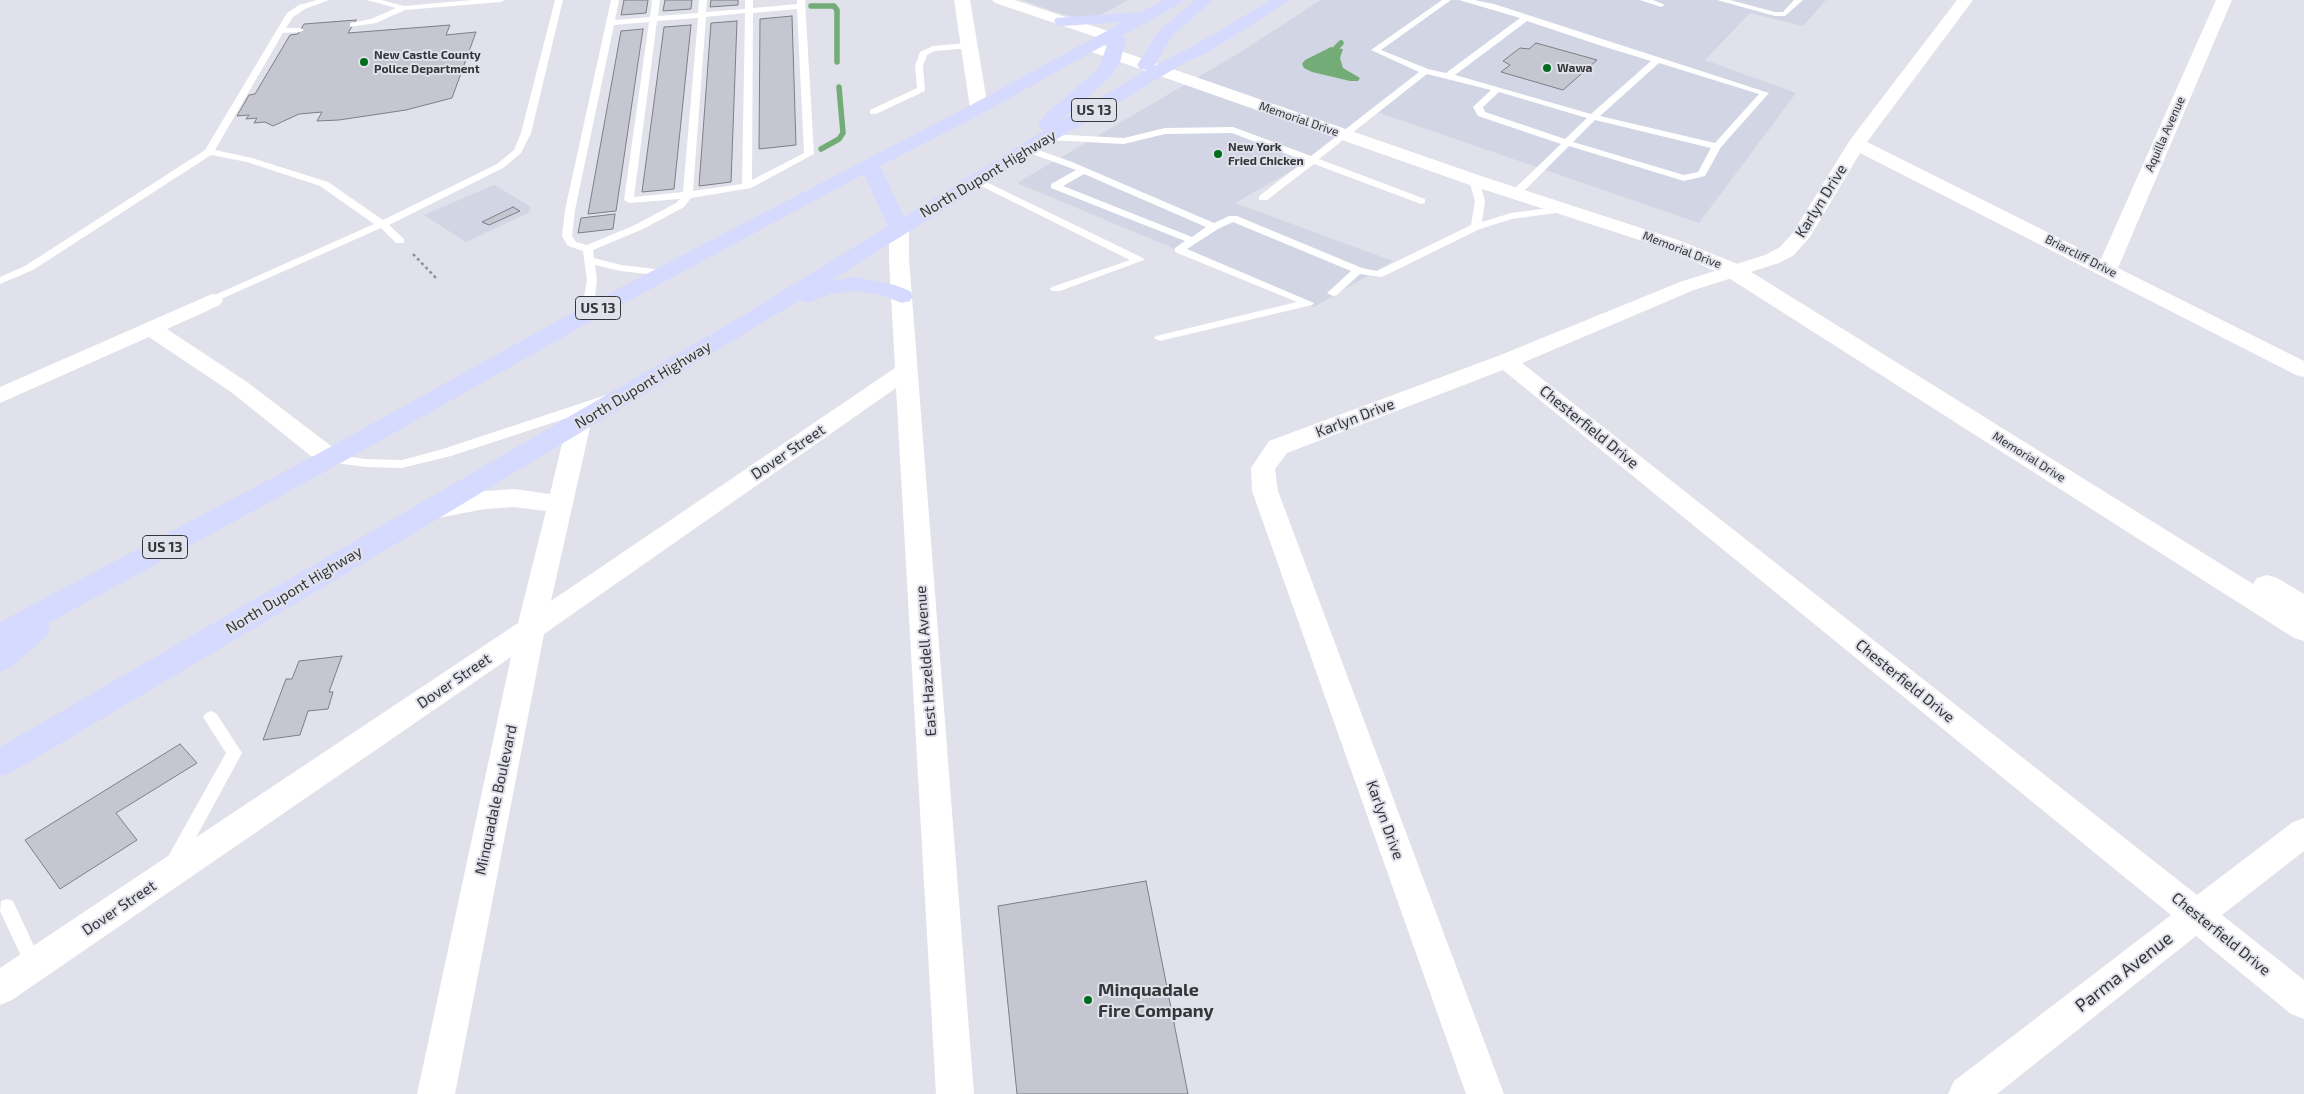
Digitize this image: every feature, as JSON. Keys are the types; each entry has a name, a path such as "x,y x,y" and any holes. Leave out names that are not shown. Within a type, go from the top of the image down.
{"highway":[{"path":"1027,149 1055,115 1105,72 1113,43 1150,14 1175,0"},
{"path":"1154,62 1166,32 1204,0"},
{"name":"North Dupont Highway","path":"0,763 747,323 1048,137 1154,62 1178,59 1201,49 1282,0"},
{"path":"1062,21 1107,19 1150,14"},
{"name":"US 13","path":"0,636 330,458 587,314 869,164 979,108 1092,46"},
{"path":"869,164 899,228"},
{"path":"747,323 825,288 856,284 887,290 902,296"},
{"path":"0,660 66,601"}],"street":[{"path":"962,0 979,108"},
{"name":"Memorial Drive","path":"999,0 1062,21 1154,62 1345,135 1474,180 1522,187 1564,209 1741,268 2304,608"},
{"name":"Memorial Drive","path":"999,0 1022,19 1092,46 1113,43"},
{"name":"Karlyn Drive","path":"1485,1094 1265,491 1264,468 1278,448 1506,361 1687,286 1772,258 1786,251 1800,237 1856,144 1965,0"},
{"name":"Aquilla Avenue","path":"2107,269 2224,0"},
{"name":"Memorial Drive","path":"1178,59 1347,117 1522,187 1684,234 1724,250 1741,268 2304,630"},
{"name":"Briarcliff Drive","path":"1856,144 2304,370"},
{"name":"East Hazeldell Avenue","path":"899,228 906,371 955,1094"},
{"path":"0,396 212,300"},
{"path":"150,328 239,387 330,458"},
{"name":"Chesterfield Drive","path":"1506,361 2304,1002"},
{"name":"Dover Street","path":"0,988 531,629 906,371"},
{"name":"Minquadale Boulevard","path":"436,1094 531,629 578,423"},
{"path":"432,510 485,500 514,498 540,500 560,507"},
{"name":"Parma Avenue","path":"1967,1094 2304,832"}],"lane":[{"path":"0,281 29,268 209,152 290,15 302,6 325,0"},
{"path":"371,0 404,8"},
{"path":"353,25 373,21 404,8 501,0"},
{"path":"212,300 382,224 493,170 518,152 526,133 559,0"},
{"path":"615,0 570,210 567,236 572,244 620,268 664,273"},
{"path":"610,23 653,19 702,15 801,3 809,154 747,186 688,195 629,200 653,19 656,0"},
{"path":"589,254 680,205 688,195 703,0"},
{"path":"747,186 749,0"},
{"path":"1447,0 1375,50 1425,71 1497,89 1593,117 1717,146"},
{"path":"1463,0 1765,93 1717,146 1702,174 1684,178 1481,114 1478,107 1497,89"},
{"path":"1644,0 1660,5"},
{"path":"1721,0 1775,14 1785,14 1799,0"},
{"path":"1448,76 1524,18"},
{"path":"280,32 300,30"},
{"path":"873,112 922,89 919,66 923,54 933,49 968,46"},
{"path":"1522,187 1593,117 1657,60"},
{"path":"1263,198 1345,135 1347,117 1425,71"},
{"path":"1048,137 1124,141 1165,130 1233,130 1421,201"},
{"path":"1027,149 1214,227"},
{"path":"209,152 249,160 324,184 382,224 400,241"},
{"path":"1082,171 1055,186 1194,241"},
{"path":"976,180 1139,260 1056,289"},
{"path":"1474,180 1480,201 1476,227"},
{"path":"1160,338 1308,303 1179,250 1214,227 1233,218 1358,270 1378,275 1476,227 1511,216 1564,209"},
{"path":"587,314 592,280 589,254"},
{"path":"1333,293 1358,270"},
{"path":"330,458 365,463 402,464 438,455 564,415 645,383"},
{"path":"166,876 234,753 211,717"},
{"path":"6,907 34,965"}],"path":[{"path":"400,241 436,278"}],"shaded area":[{"path":"1022,0 1128,0 1099,16 1073,17"},
{"path":"1321,0 1826,0 1803,26 1750,13 1705,60 1796,93 1699,223 1377,112 1335,146 1235,203 1393,261 1314,307 1017,183 1239,53"},
{"path":"1331,47 1343,49 1340,58 1343,68 1360,78 1358,81 1350,81 1312,72 1304,68 1302,64 1305,60"},
{"path":"494,185 531,207 528,213 466,242 424,215"}],"building":[{"path":"624,0 648,0 646,13 621,15"},
{"path":"665,0 692,0 691,9 663,11"},
{"path":"711,0 738,0 738,5 710,7"},
{"path":"792,16 796,145 759,149 760,19"},
{"path":"356,20 348,33 450,25 446,35 476,32 452,98 406,110 339,120 317,121 322,112 299,114 273,126 265,122 254,123 257,118 246,119 249,115 237,116 249,95 255,94 290,35 298,34 304,24"},
{"path":"737,21 731,182 699,186 711,23"},
{"path":"691,25 674,189 642,192 664,27"},
{"path":"643,29 616,211 588,214 621,31"},
{"name":"Wawa","path":"1536,43 1597,60 1563,90 1501,72 1510,65 1503,61 1520,48 1529,49"},
{"path":"513,207 520,211 489,225 482,222"},
{"path":"615,214 613,229 578,233 581,218"},
{"path":"342,656 329,692 333,692 328,709 308,711 300,735 263,740 286,679 292,679 299,661"},
{"path":"180,744 197,763 116,813 137,840 60,889 25,840"},
{"name":"Minquadale Fire Company","path":"1146,881 1188,1094 1017,1094 998,906"}],"waterway":[{"path":"811,6 834,6 837,10 837,62"},
{"path":"1336,48 1341,43"},
{"path":"821,149 839,139 843,133 839,87"}],"place":[{"name":"New Castle County Police Department","path":"364,62"},
{"name":"Wawa","path":"1547,68"},
{"name":"New York Fried Chicken","path":"1218,154"},
{"name":"Minquadale Fire Company","path":"1088,1000"}]}
